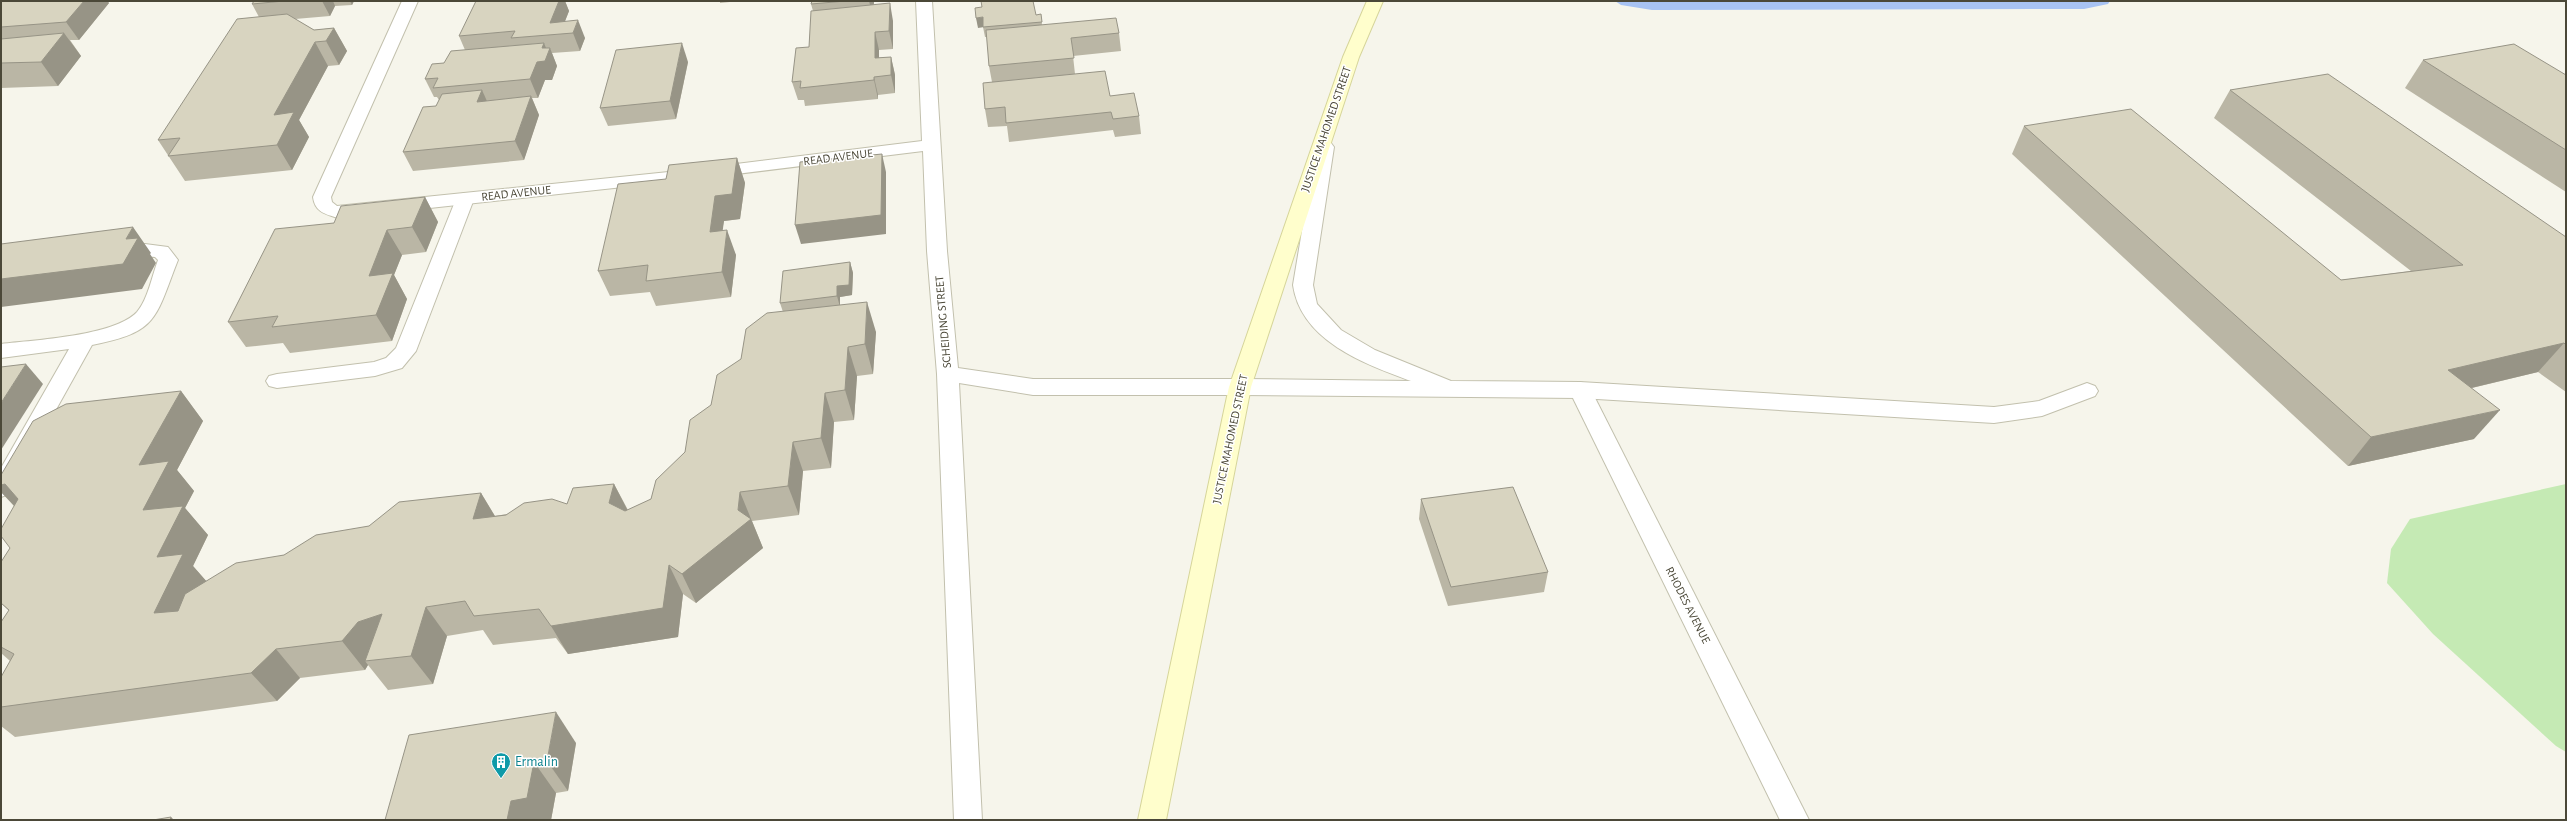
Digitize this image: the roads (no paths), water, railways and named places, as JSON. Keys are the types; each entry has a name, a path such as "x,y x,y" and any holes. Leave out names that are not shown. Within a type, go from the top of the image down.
{"main road":[{"name":"JUSTICE MAHOMED STREET","path":"1152,820 1240,387 1351,57 1375,2"}],"street":[{"name":"READ AVENUE","path":"410,1 322,197 323,204 330,210 338,212 465,199 688,175 932,146"},
{"name":"SCHEIDING STREET","path":"924,1 942,323 948,374 1033,387 1580,390 1994,414 2042,408 2086,391"},
{"path":"1328,124 1303,285 1307,304 1320,323 1338,338 1368,354 1452,389"},
{"path":"277,381 375,369 394,363 405,351 465,199"},
{"path":"1,351 112,335 134,326 145,316 168,260 161,251 145,250 100,255"},
{"path":"1,488 85,339"},
{"path":"948,374 968,820"},
{"name":"RHODES AVENUE","path":"1580,390 1795,820"}],"waterway":[{"path":"1621,1 1652,6 2084,5 2104,1"}],"place":[{"name":"Ermalin","path":"501,779"}]}
